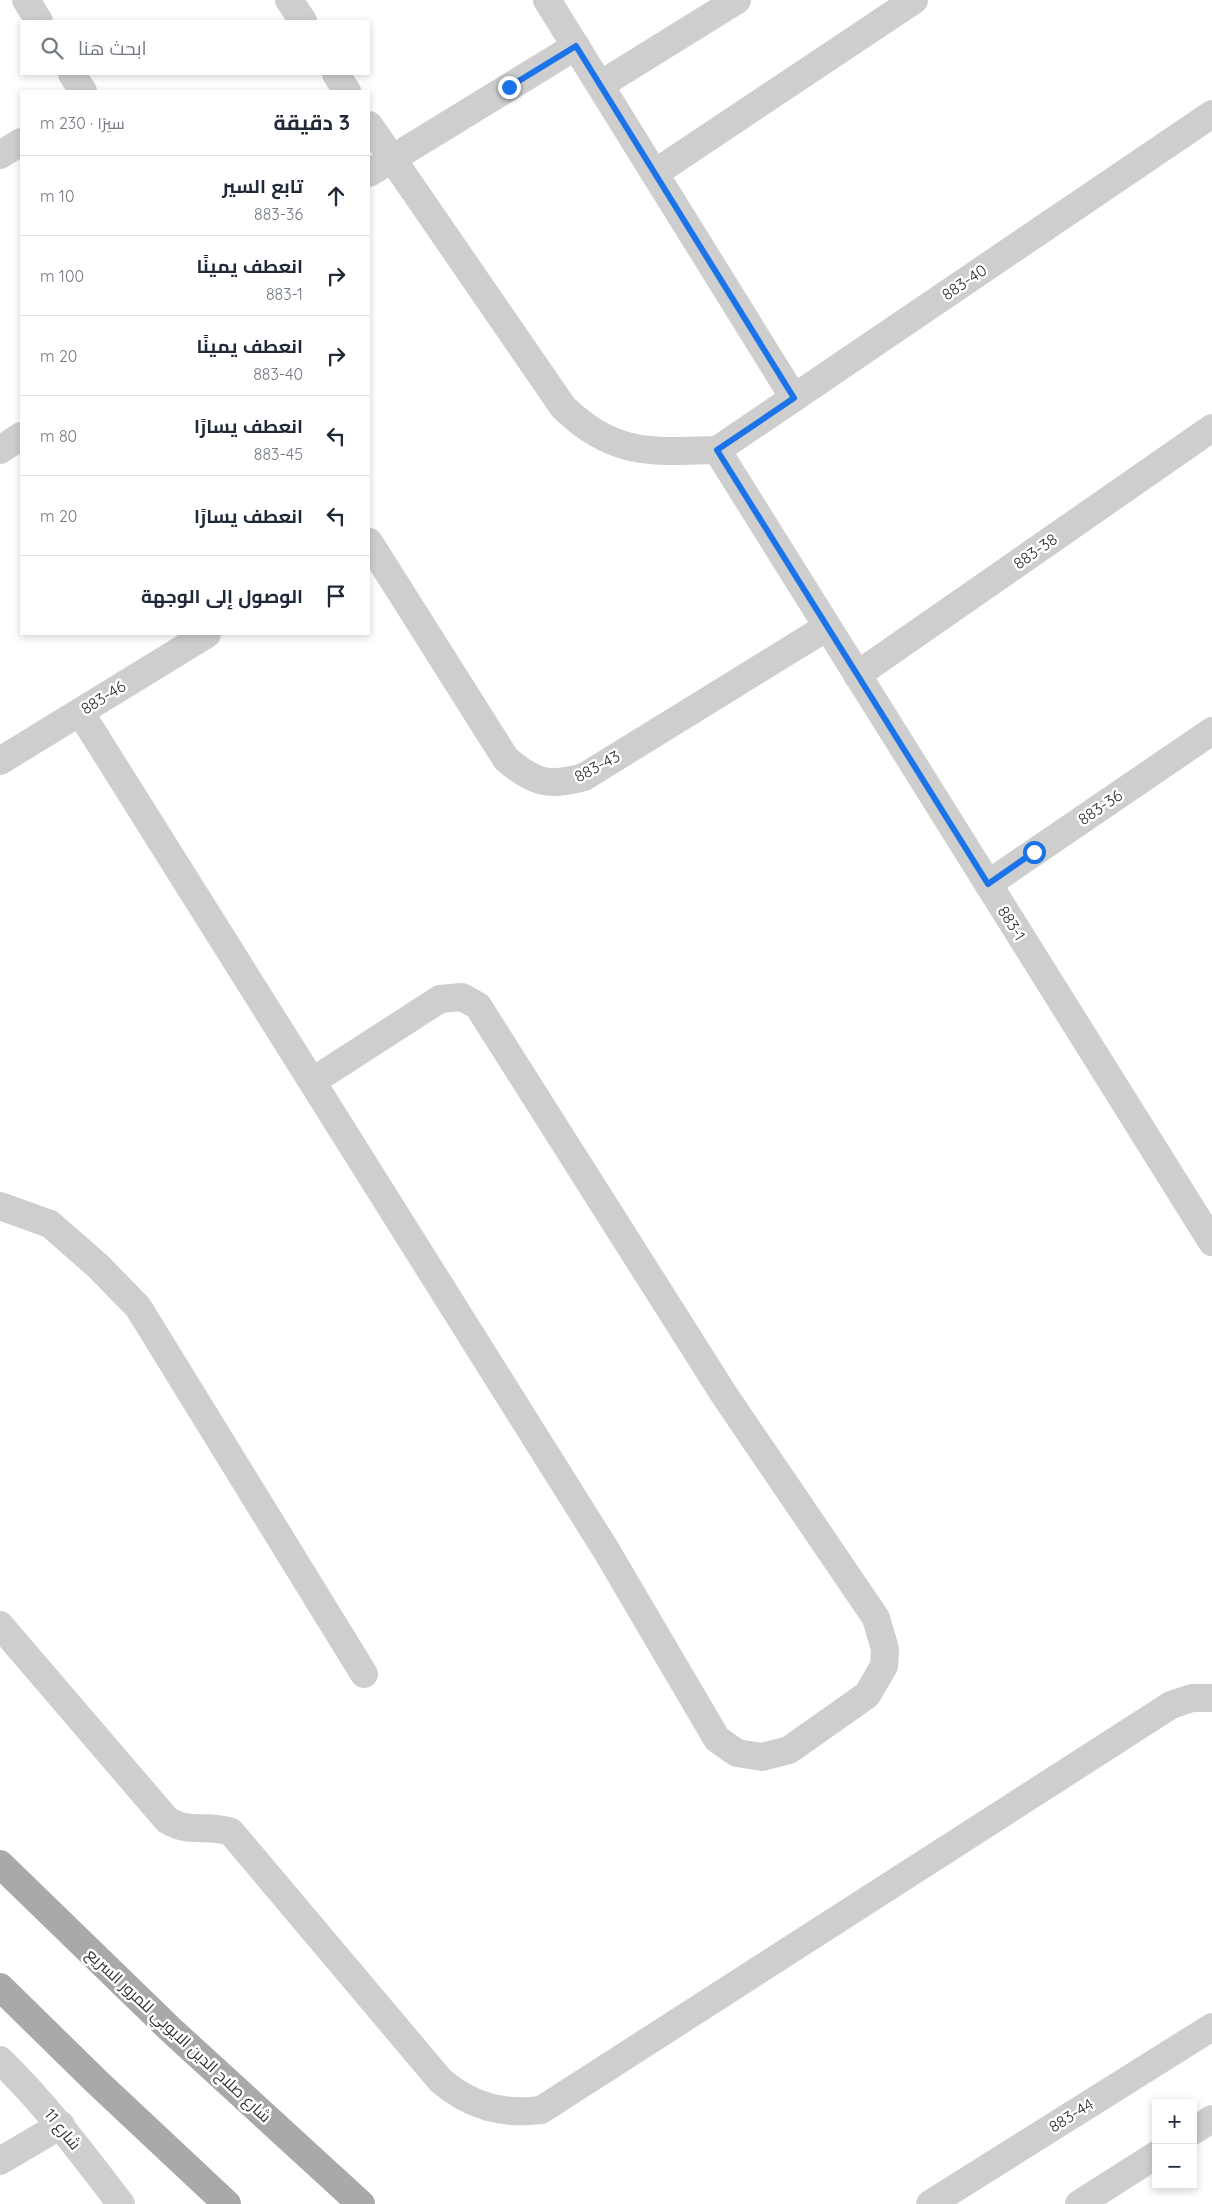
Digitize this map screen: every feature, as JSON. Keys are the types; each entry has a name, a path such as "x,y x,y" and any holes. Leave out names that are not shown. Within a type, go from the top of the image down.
{"main road":[{"name":"شارع صلاح الدين الايوبي للمرور السريع","path":"0,1864 171,2030 361,2204"},
{"path":"0,1987 98,2083 227,2204"}],"street":[{"path":"26,0 38,20"},
{"path":"289,0 302,20"},
{"path":"547,0 794,398"},
{"path":"600,85 737,0"},
{"path":"655,173 902,3"},
{"path":"380,166 576,46"},
{"path":"73,75 82,90"},
{"path":"337,75 346,90"},
{"name":"883-40","path":"717,450 1212,114"},
{"path":"370,129 380,166 563,407 578,422 599,437 624,446 657,452 717,450"},
{"path":"0,155 20,143"},
{"name":"883-38","path":"857,675 1212,428"},
{"path":"0,450 20,437"},
{"name":"883-1","path":"717,450 1212,1242"},
{"name":"883-43","path":"370,544 506,759 522,773 541,782 562,783 584,777 827,627"},
{"name":"883-46","path":"0,761 205,635"},
{"path":"80,712 606,1550 717,1739 737,1754 762,1757 789,1750 867,1695 884,1666 885,1649 876,1618 725,1396 478,1006 462,997 440,999 313,1081"},
{"name":"883-36","path":"988,884 1209,739"},
{"path":"0,1206 50,1224 98,1266 138,1307 364,1674"},
{"path":"0,1625 167,1820 176,1826 188,1829 215,1827 231,1832 441,2080 456,2093 473,2103 508,2112 541,2110 1171,1706 1192,1698 1212,1698"},
{"name":"883-44","path":"930,2204 1212,2027"},
{"name":"شارع 11","path":"0,2060 36,2096 61,2125 121,2204"},
{"path":"1197,2128 1212,2119"},
{"path":"0,2161 61,2125"},
{"path":"1079,2204 1152,2158"}],"route":[{"path":"509,87 576,46 794,398 717,450 988,884 1034,852"}]}
